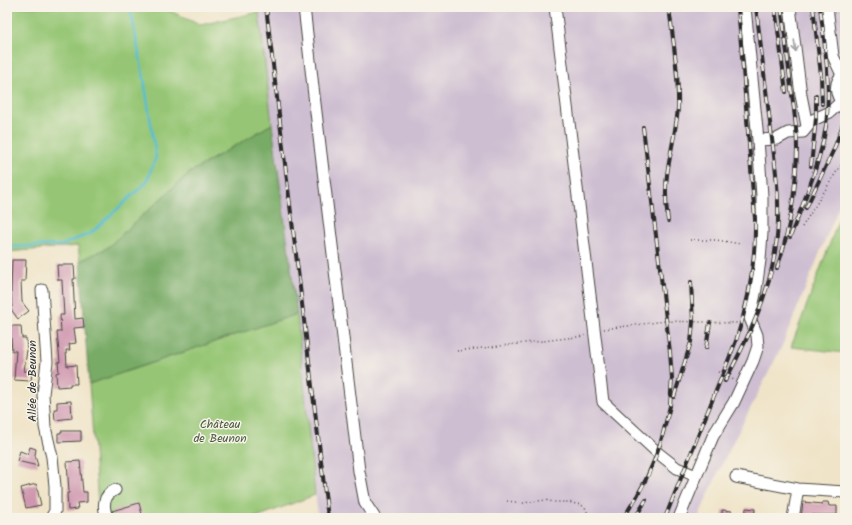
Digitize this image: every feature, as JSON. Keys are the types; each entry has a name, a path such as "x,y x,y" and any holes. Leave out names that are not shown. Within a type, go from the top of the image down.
{"street":[{"path":"304,7 360,479 365,503 375,518"},
{"path":"555,7 603,402 677,468 696,476"},
{"path":"679,518 713,436 743,384 758,346 757,335 751,323 751,312 756,289 762,233 758,140 745,7"},
{"path":"790,7 801,95 807,126"},
{"path":"758,140 777,139 788,133 803,132 816,118 830,112 843,103 838,97 836,91 838,80 844,74 834,56 827,7"},
{"name":"Allée de Beunon","path":"42,290 47,362 43,394 45,427 52,457 55,486 55,511 51,518"},
{"path":"736,477 798,489 845,492"},
{"path":"793,518 798,489"},
{"path":"108,518 104,504 106,496 115,490"}],"path":[{"path":"802,227 845,160"},
{"path":"690,240 716,240 741,244"},
{"path":"457,351 666,321 736,323 748,327 751,323"},
{"path":"718,372 743,384"},
{"path":"507,501 523,503 546,500 553,502 572,502 585,508 588,514"}],"shaded area":[{"path":"258,7 845,7 845,191 782,346 721,466 698,518 318,518 297,314"}],"green space":[{"path":"7,7 162,7 200,25 259,12 272,124 189,173 107,248 80,261 78,246 7,252"},
{"path":"272,124 297,314 89,384 80,261 107,248 189,173"},
{"path":"845,203 845,353 791,347"},
{"name":"Château de Beunon","path":"297,314 315,495 254,518 99,518 89,384"}],"building":[{"path":"12,260 26,260 25,281 21,281 22,302 29,311 18,319 10,308 12,307"},
{"path":"57,265 74,265 75,279 73,279 75,319 83,318 84,327 74,328 76,343 69,344 70,350 66,350 67,366 76,365 77,384 57,387 56,373 59,372 58,362 60,362 57,332 61,332 60,315 64,315 62,280 58,280"},
{"path":"10,326 21,326 22,338 26,338 27,350 24,371 32,372 31,381 14,380 16,351 12,351"},
{"path":"71,401 72,418 55,420 54,409 57,409 57,402"},
{"path":"61,431 81,431 81,441 58,442 58,433 61,433"},
{"path":"30,447 36,449 35,455 38,466 17,461 20,451 28,454"},
{"path":"80,461 83,492 87,492 87,502 77,503 78,509 68,510 67,493 69,493 67,462"},
{"path":"36,484 41,505 26,508 21,488"},
{"path":"803,502 822,504 822,502 828,502 829,506 837,506 837,515 812,515 812,518 801,518"},
{"path":"139,503 143,518 115,518 112,511"},
{"path":"746,508 755,509 754,518 745,518"},
{"path":"722,510 732,511 732,518 722,518"}],"waterway":[{"path":"7,247 62,245 91,233 146,183 156,157 144,79 130,7"}],"railway":[{"path":"266,7 328,518"},
{"path":"668,221 666,181 678,108 678,83 669,7"},
{"path":"665,518 736,341 745,311 751,281 755,219 738,7"},
{"path":"725,381 749,334 762,302 772,269 777,237 778,206 776,176 756,7"},
{"path":"775,7 786,92"},
{"path":"777,268 782,254 792,210 797,149 795,118 781,7"},
{"path":"813,7 821,75 822,104"},
{"path":"790,237 816,168 826,126 828,81 820,7"},
{"path":"811,166 816,118 816,96"},
{"path":"806,208 834,149 845,119"},
{"path":"643,127 672,378 670,406 660,445"},
{"path":"674,397 691,342 693,322 691,282"},
{"path":"706,348 710,323"},
{"path":"623,518 645,481 654,462 661,441"},
{"path":"635,518 646,500"}]}
